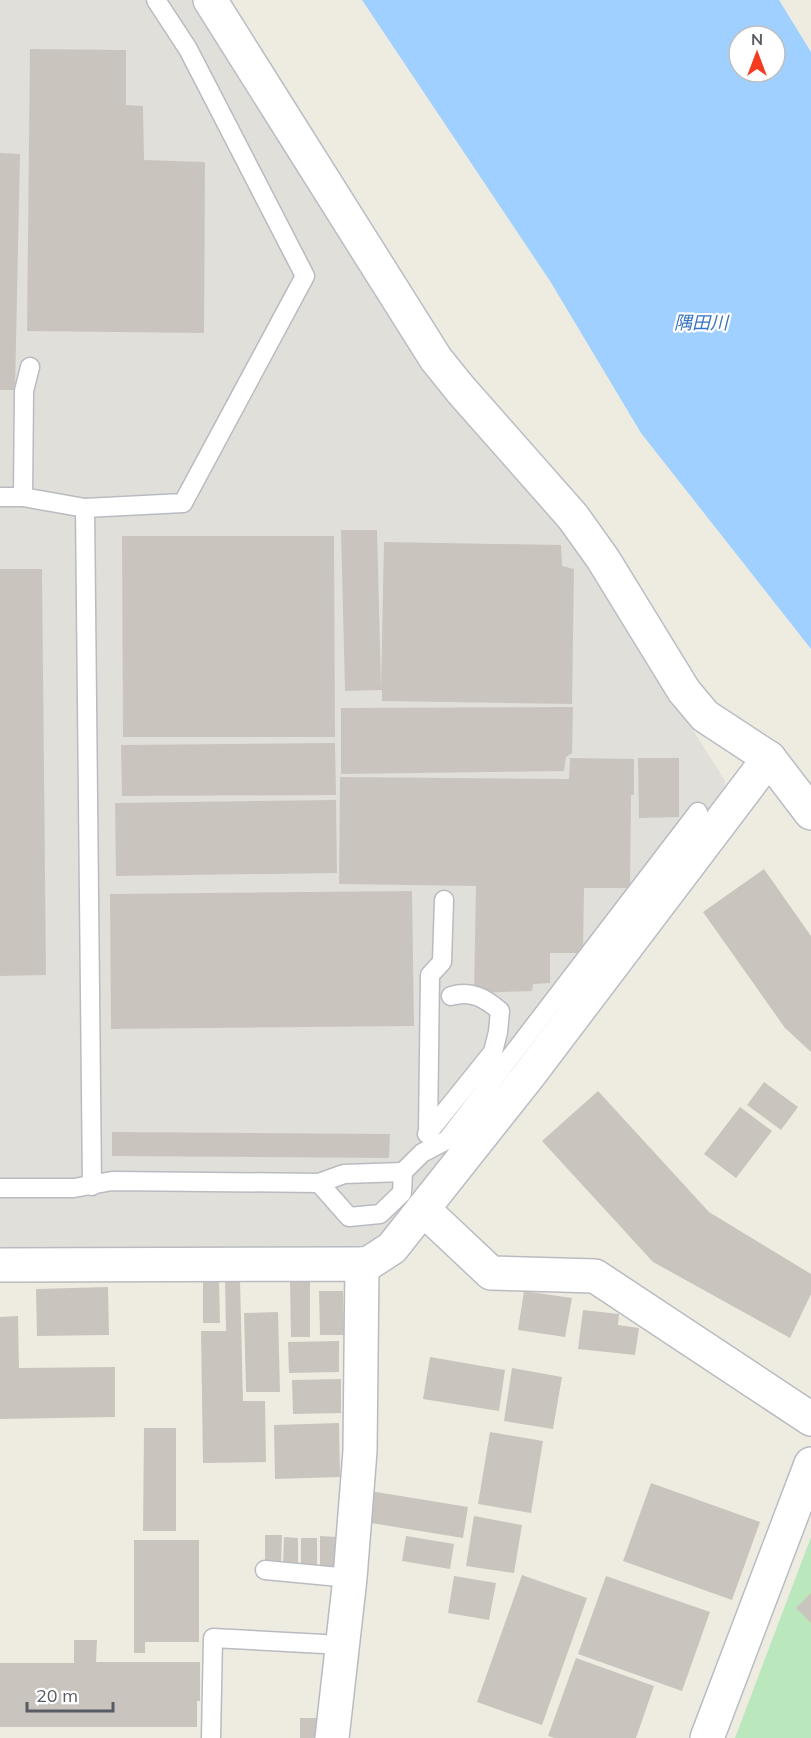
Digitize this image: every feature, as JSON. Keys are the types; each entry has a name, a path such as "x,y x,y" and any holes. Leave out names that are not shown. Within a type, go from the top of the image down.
{"street":[{"path":"210,0 436,359 573,517 603,559 684,691 705,716 769,758 811,813"},
{"path":"0,1265 362,1264 369,1263 393,1248 529,1075 769,758"},
{"path":"423,1209 490,1273 595,1276 811,1419"},
{"path":"332,1738 350,1578 360,1451 362,1264"},
{"path":"707,1738 811,1464"}],"lane":[{"path":"0,497 23,497 85,508 183,503 305,276 188,49 156,0"},
{"path":"23,497 24,391 30,367"},
{"path":"85,508 92,1186"},
{"path":"319,1183 349,1217 380,1214 402,1193 403,1172 422,1153 447,1140 698,812"},
{"path":"422,1153 428,1132 430,975 442,962 444,900"},
{"path":"428,1132 493,1052 498,1032 500,1011 486,998 464,992 451,996"},
{"path":"0,1188 74,1188 112,1181 319,1183 344,1174 403,1172"},
{"path":"265,1570 350,1578"},
{"path":"211,1738 213,1638 342,1645"}],"shaded area":[{"path":"0,0 192,0 236,67 574,541 725,781 724,800 384,1239 354,1253 0,1254"}],"green space":[{"path":"811,1537 811,1738 735,1738"}],"water":[{"name":"隅田川","path":"362,0 779,0 811,52 811,649 641,433 550,281"}],"building":[{"path":"30,49 126,50 126,105 143,106 144,160 205,162 204,333 27,331"},
{"path":"0,153 20,154 15,390 0,390"},
{"path":"341,530 377,530 381,687 384,542 561,545 562,566 574,569 572,704 382,701 382,690 345,691"},
{"path":"122,536 334,536 335,737 123,737"},
{"path":"0,569 42,569 46,975 0,976"},
{"path":"573,707 572,753 566,757 564,771 341,774 341,708"},
{"path":"335,743 336,795 122,796 121,745"},
{"path":"570,758 634,759 634,795 631,795 630,888 584,888 583,953 550,953 550,983 533,984 532,991 474,993 476,886 339,884 340,777 569,779"},
{"path":"638,758 679,758 679,817 639,818"},
{"path":"336,800 337,873 116,876 115,803"},
{"path":"764,869 811,936 811,1052 785,1028 703,912"},
{"path":"412,891 414,1026 111,1029 110,894"},
{"path":"764,1082 798,1107 781,1130 747,1105"},
{"path":"598,1091 709,1212 811,1274 811,1294 790,1338 653,1262 542,1141"},
{"path":"740,1107 772,1131 736,1178 704,1154"},
{"path":"112,1132 390,1134 389,1158 112,1156"},
{"path":"203,1280 219,1280 220,1323 203,1323"},
{"path":"225,1280 240,1280 243,1401 265,1401 266,1462 203,1463 201,1331 226,1331"},
{"path":"290,1282 310,1282 310,1337 291,1337"},
{"path":"108,1287 109,1335 37,1336 36,1289"},
{"path":"319,1291 343,1291 344,1335 320,1335"},
{"path":"524,1291 572,1298 565,1337 518,1330"},
{"path":"583,1310 619,1314 618,1325 639,1328 635,1355 578,1349"},
{"path":"278,1312 280,1392 246,1392 244,1313"},
{"path":"18,1316 19,1368 115,1367 115,1417 0,1419 0,1317"},
{"path":"339,1341 339,1372 289,1373 288,1342"},
{"path":"430,1357 505,1370 499,1411 423,1399"},
{"path":"512,1368 562,1377 553,1429 504,1421"},
{"path":"341,1379 341,1413 293,1414 292,1380"},
{"path":"339,1423 340,1477 275,1479 274,1425"},
{"path":"144,1428 176,1428 176,1531 143,1531"},
{"path":"490,1432 543,1441 531,1513 478,1504"},
{"path":"651,1483 760,1522 732,1600 623,1561"},
{"path":"370,1491 468,1507 463,1538 365,1522"},
{"path":"474,1516 522,1525 514,1573 466,1566"},
{"path":"265,1535 282,1535 281,1564 265,1564"},
{"path":"320,1536 338,1537 337,1568 320,1568"},
{"path":"406,1536 454,1544 450,1569 402,1561"},
{"path":"284,1537 298,1538 298,1567 283,1566"},
{"path":"301,1538 317,1538 317,1569 301,1568"},
{"path":"134,1540 199,1540 199,1642 145,1642 145,1653 134,1653"},
{"path":"522,1575 587,1598 542,1725 477,1702"},
{"path":"454,1576 496,1583 489,1620 448,1613"},
{"path":"606,1576 710,1612 682,1691 578,1654"},
{"path":"811,1593 811,1623 796,1608"},
{"path":"74,1640 97,1640 96,1662 200,1662 197,1727 0,1727 0,1663 74,1663"},
{"path":"576,1658 654,1686 636,1738 555,1738 548,1736"},
{"path":"300,1718 318,1718 318,1738 300,1738"}]}
